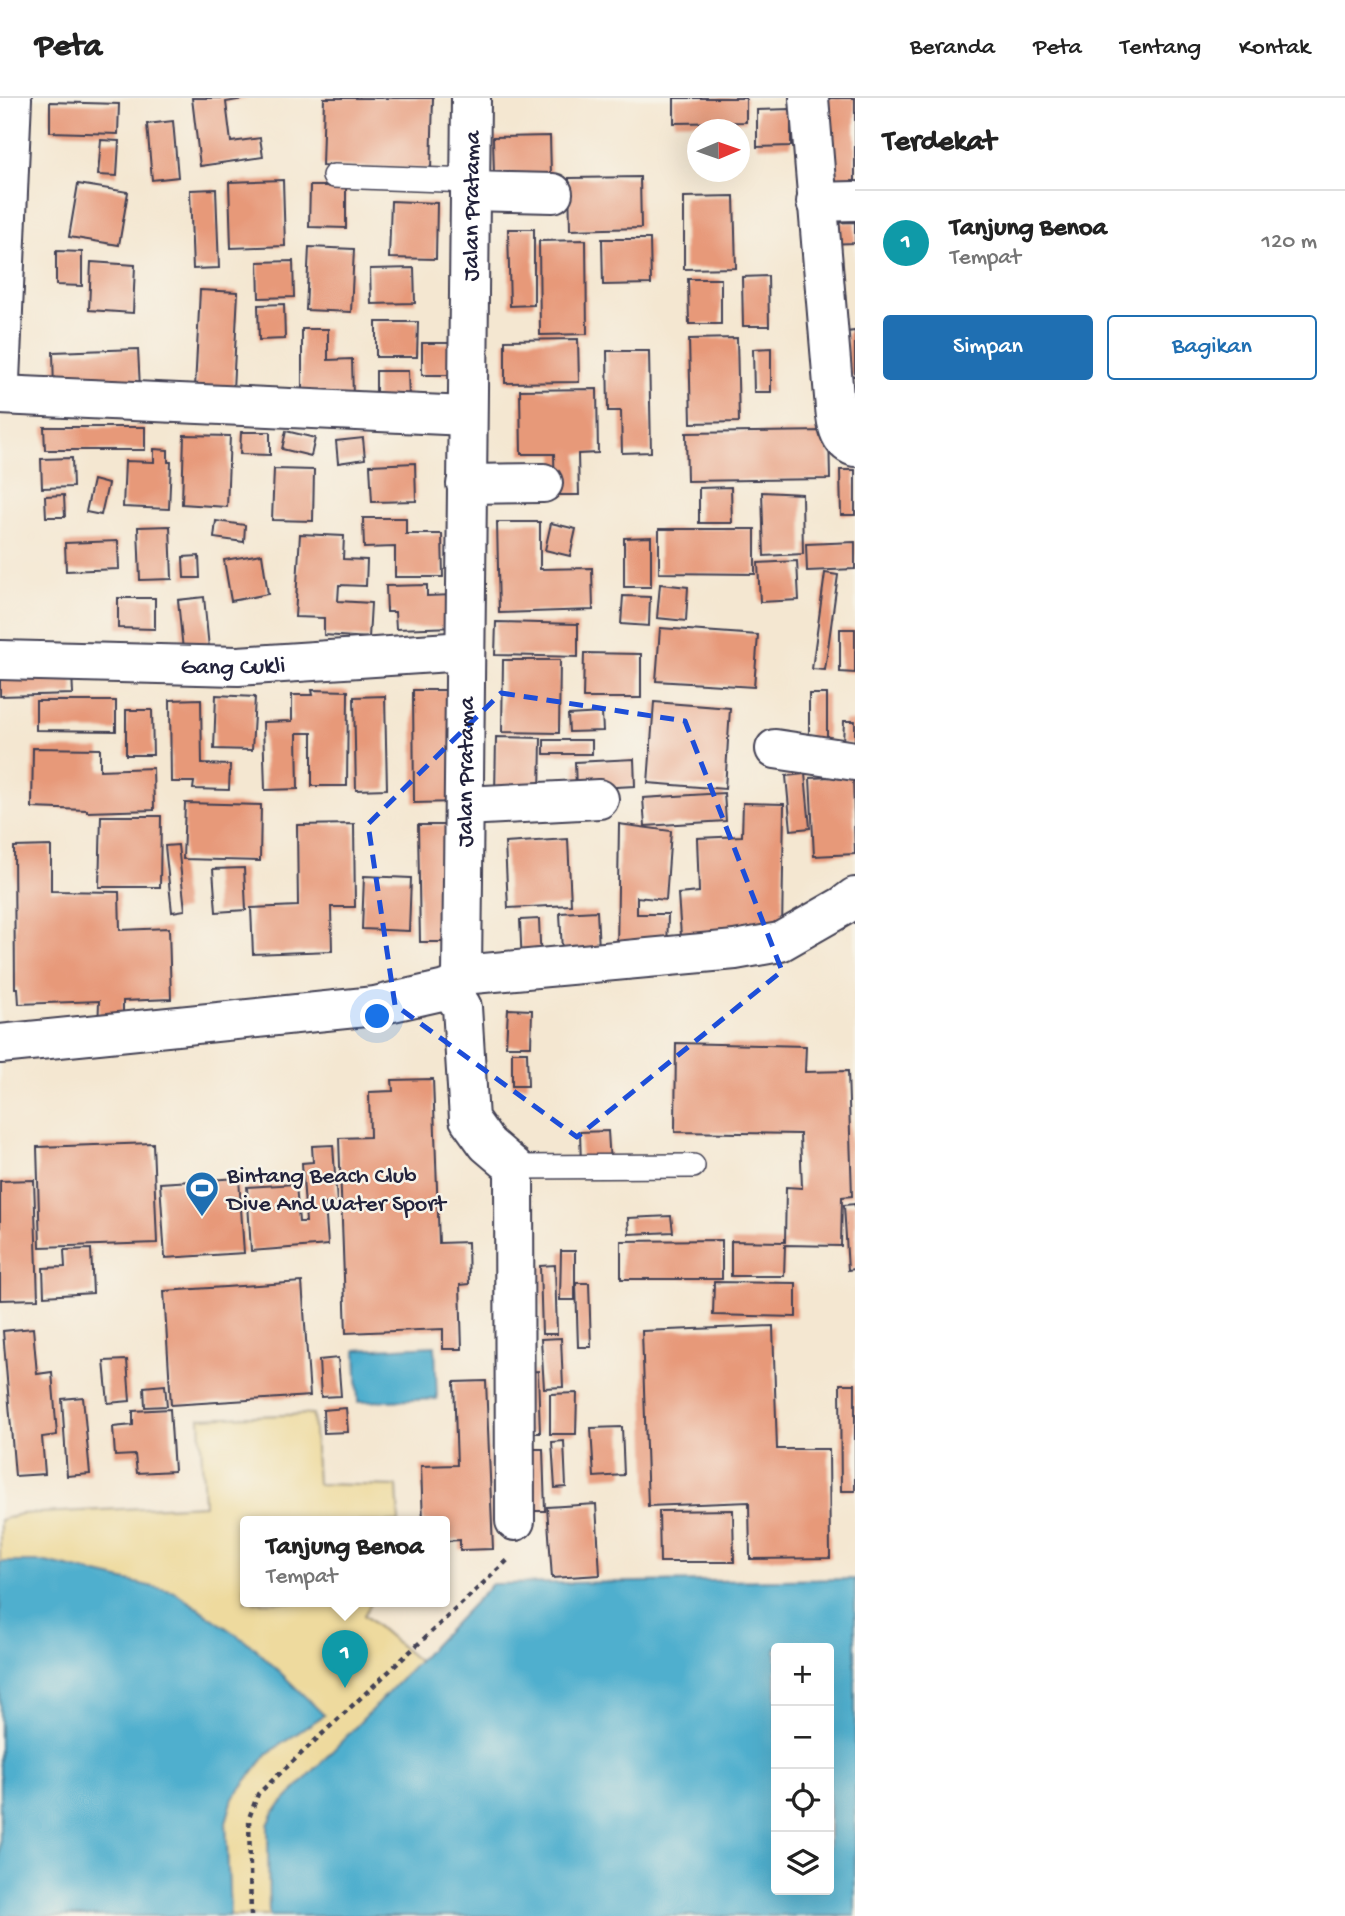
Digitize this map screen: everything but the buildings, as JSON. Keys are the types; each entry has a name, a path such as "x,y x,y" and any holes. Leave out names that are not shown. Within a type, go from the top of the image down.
{"street":[{"path":"0,381 5,151 12,98"},
{"path":"809,98 834,397 839,434 848,445 855,447"},
{"name":"Jalan Pratama","path":"456,982 464,806 466,484 473,102"},
{"path":"470,186 553,193"},
{"path":"816,202 855,201"},
{"path":"0,395 467,416"},
{"path":"466,484 543,483"},
{"name":"Gang Cukli","path":"0,660 238,666 465,651"},
{"path":"775,749 855,761"},
{"path":"464,806 599,799"},
{"path":"0,1044 375,1006 456,982 735,950 780,942 855,897"},
{"path":"456,982 462,1007 469,1119 488,1144 514,1167 515,1521"}],"lane":[{"path":"334,176 470,186"},
{"path":"514,1167 693,1166"}],"path":[{"path":"251,1916 249,1818 258,1794 512,1556 515,1521"}],"highlighted area":[{"path":"501,693 685,721 782,971 577,1137 395,1005 368,824"}],"sand":[{"path":"313,1414 317,1484 397,1486 399,1516 240,1516 240,1607 369,1607 364,1615 419,1662 274,1812 268,1826 269,1916 230,1916 226,1822 233,1798 268,1753 324,1715 0,1562 0,1520 20,1514 204,1505 200,1418"}],"water":[{"path":"435,1346 437,1399 358,1402 356,1350"},
{"path":"0,1562 46,1562 175,1592 255,1648 324,1715 268,1753 233,1798 226,1822 230,1916 0,1916"},
{"path":"855,1579 855,1916 269,1916 268,1825 274,1812 492,1584"}],"place":[{"name":"Bintang Beach Club Dive And Water Sport","path":"202,1218"},
{"name":"Tanjung Benoa","path":"345,1688"}]}
